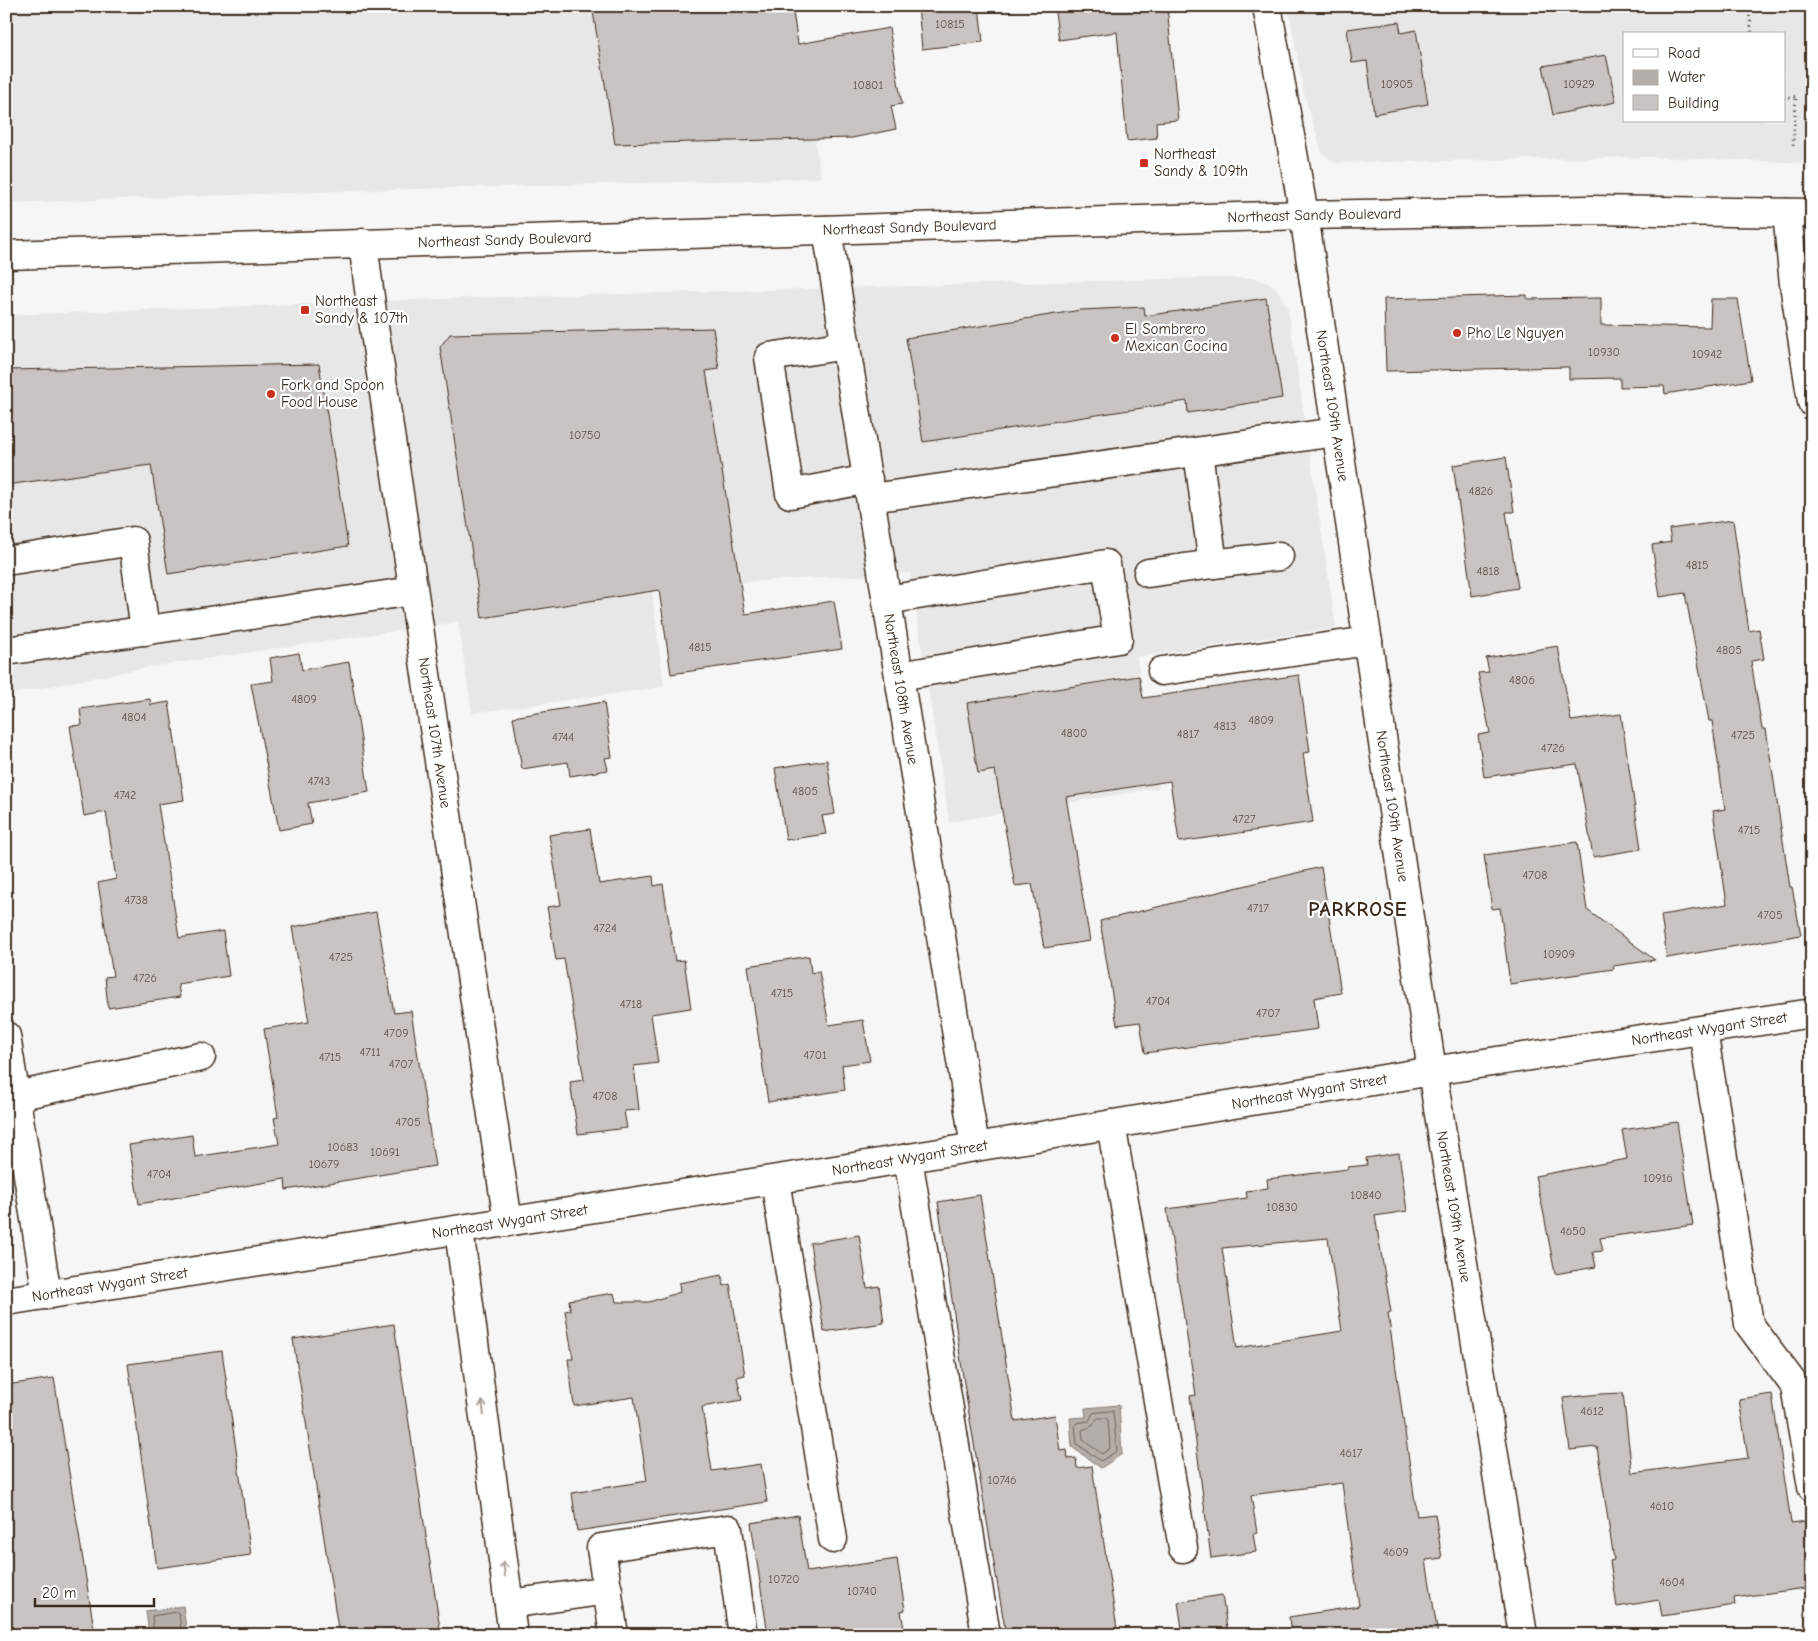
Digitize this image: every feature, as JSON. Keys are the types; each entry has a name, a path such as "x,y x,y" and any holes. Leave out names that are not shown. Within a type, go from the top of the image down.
{"street":[{"name":"Northeast 109th Avenue","path":"1267,6 1304,215 1432,1071 1523,1635"},
{"name":"Northeast Sandy Boulevard","path":"6,255 1304,215 1589,210 1800,213"},
{"path":"1800,213 1794,284 1812,402"},
{"name":"Northeast 108th Avenue","path":"827,230 975,1147"},
{"name":"Northeast 107th Avenue","path":"364,243 373,320 508,1222"},
{"path":"846,344 769,357 790,494 869,489 1198,452 1336,432"},
{"path":"1198,452 1213,564"},
{"path":"6,561 133,541 145,631"},
{"path":"1148,573 1279,556"},
{"path":"887,600 1106,564 1118,639 899,676"},
{"path":"6,651 413,591"},
{"path":"1162,671 1368,641"},
{"name":"Northeast Wygant Street","path":"6,1301 775,1180 1432,1071 1812,1013"},
{"path":"1703,1030 1749,1324 1795,1386 1812,1487"},
{"path":"6,1036 47,1295"},
{"path":"16,1096 201,1057"},
{"path":"1111,1124 1183,1548"},
{"path":"908,1158 986,1635"},
{"path":"775,1180 833,1538"},
{"path":"459,1230 513,1635"},
{"path":"614,1635 602,1548 728,1529 743,1635"},
{"path":"509,1604 608,1590"}],"path":[{"path":"1748,6 1752,32"},
{"path":"1786,98 1796,96 1793,147"}],"shaded area":[{"path":"6,6 793,6 821,178 345,191 6,203"},
{"path":"1288,6 1812,6 1812,163 1650,157 1335,163 1322,153 1304,94"},
{"path":"1255,278 1275,286 1288,308 1336,628 1137,657 1159,788 949,822 910,573 705,584 652,592 664,687 472,713 458,622 149,667 6,695 6,315 434,299"}],"water":[{"path":"1119,1405 1122,1454 1101,1468 1072,1447 1070,1418 1086,1417 1085,1408"},
{"path":"183,1606 187,1635 149,1635 146,1611"}],"building":[{"path":"592,6 792,6 798,44 889,28 902,104 891,106 896,129 852,138 615,144"},
{"path":"918,6 979,6 983,42 922,49"},
{"path":"1054,6 1167,6 1178,120 1156,122 1157,138 1127,141 1117,32 1059,40"},
{"path":"1399,22 1401,33 1416,30 1428,104 1374,114 1367,61 1352,63 1347,29"},
{"path":"1606,55 1616,102 1553,115 1543,66"},
{"path":"1527,295 1527,299 1601,298 1601,325 1710,327 1711,299 1738,299 1751,380 1665,394 1664,386 1620,387 1620,378 1569,379 1569,367 1386,371 1384,299"},
{"path":"1266,298 1282,398 1188,413 1187,401 923,442 906,338 1081,310 1144,307 1145,316"},
{"path":"713,328 719,369 706,371 745,614 834,601 842,649 671,674 659,590 482,618 440,347 450,334"},
{"path":"319,364 348,546 168,574 151,465 6,485 6,370"},
{"path":"1506,457 1514,512 1506,512 1518,588 1472,596 1453,465"},
{"path":"1733,520 1749,631 1759,629 1764,659 1751,661 1762,729 1766,729 1790,887 1792,887 1801,935 1667,958 1661,915 1727,904 1713,811 1725,809 1712,721 1709,721 1685,593 1660,597 1652,545 1671,542 1669,529"},
{"path":"1558,646 1571,721 1621,714 1641,849 1593,857 1577,764 1484,777 1478,735 1490,733 1478,673 1489,672 1486,658"},
{"path":"299,653 302,670 349,662 369,792 308,803 312,824 279,830 251,684 273,681 270,658"},
{"path":"1299,675 1310,752 1303,753 1313,822 1179,842 1170,781 1066,797 1090,941 1044,948 1032,884 1015,886 995,770 978,773 967,703 1139,676 1143,698"},
{"path":"150,699 151,705 169,702 184,800 158,804 179,938 223,931 229,976 178,984 180,997 108,1008 105,977 113,976 98,883 116,879 106,812 84,816 70,726 82,725 80,709"},
{"path":"604,702 612,757 605,758 608,770 570,776 568,762 522,769 513,717"},
{"path":"827,760 835,814 822,816 826,834 786,840 775,768"},
{"path":"590,829 599,884 653,876 654,886 663,884 675,961 684,960 691,1008 651,1014 658,1063 634,1066 639,1110 624,1111 627,1128 578,1134 570,1082 584,1080 564,959 556,960 547,907 561,905 549,835"},
{"path":"1577,842 1587,910 1655,960 1613,966 1614,969 1510,984 1500,908 1492,909 1484,855"},
{"path":"1321,867 1341,993 1314,998 1318,1029 1145,1053 1140,1022 1117,1025 1100,921"},
{"path":"376,912 394,1013 411,1011 435,1166 286,1190 285,1179 139,1204 129,1145 192,1135 195,1157 279,1144 274,1118 278,1117 264,1029 309,1022 292,927"},
{"path":"809,956 811,973 819,971 829,1025 863,1020 870,1061 842,1065 845,1090 768,1102 748,966"},
{"path":"1677,1122 1693,1225 1600,1238 1603,1251 1593,1252 1596,1267 1555,1274 1535,1176 1627,1159 1622,1130"},
{"path":"1399,1153 1407,1211 1375,1216 1391,1312 1388,1313 1417,1516 1435,1514 1442,1558 1426,1560 1438,1635 1291,1635 1289,1617 1359,1606 1342,1483 1251,1495 1257,1533 1253,1534 1256,1552 1211,1558 1190,1396 1196,1395 1167,1209 1247,1198 1246,1191 1268,1188 1267,1179 1367,1165 1366,1158","holes":["1328,1238 1342,1331 1237,1348 1222,1248"]},
{"path":"980,1195 1015,1421 1055,1415 1060,1451 1067,1450 1068,1459 1076,1458 1077,1468 1092,1466 1118,1635 1006,1635 965,1390 938,1202"},
{"path":"859,1235 867,1288 879,1286 884,1323 824,1332 810,1243"},
{"path":"722,1275 724,1286 730,1284 745,1375 737,1377 742,1400 702,1407 712,1471 761,1464 767,1502 577,1531 572,1493 647,1481 634,1397 574,1406 568,1359 573,1359 565,1311 570,1310 569,1300 614,1293 616,1302 649,1302 680,1292 679,1283"},
{"path":"394,1324 441,1635 339,1635 293,1339"},
{"path":"222,1351 251,1555 157,1568 128,1364"},
{"path":"54,1378 95,1635 6,1635 6,1385"},
{"path":"1623,1393 1632,1473 1748,1458 1739,1399 1772,1394 1791,1523 1812,1520 1812,1587 1734,1598 1735,1605 1662,1616 1659,1600 1617,1607 1610,1561 1614,1560 1597,1447 1570,1450 1563,1398"},
{"path":"798,1515 807,1572 897,1559 905,1610 901,1611 905,1635 768,1635 751,1523"},
{"path":"1222,1595 1228,1635 1183,1635 1178,1602"}],"place":[{"name":"Northeast Sandy & 109th","path":"1144,163"},
{"name":"Northeast Sandy & 107th","path":"305,310"},
{"name":"Pho Le Nguyen","path":"1457,333"},
{"name":"El Sombrero Mexican Cocina","path":"1115,338"},
{"name":"Fork and Spoon Food House","path":"271,394"}],"district":[{"name":"PARKROSE","path":"1358,909"}]}
